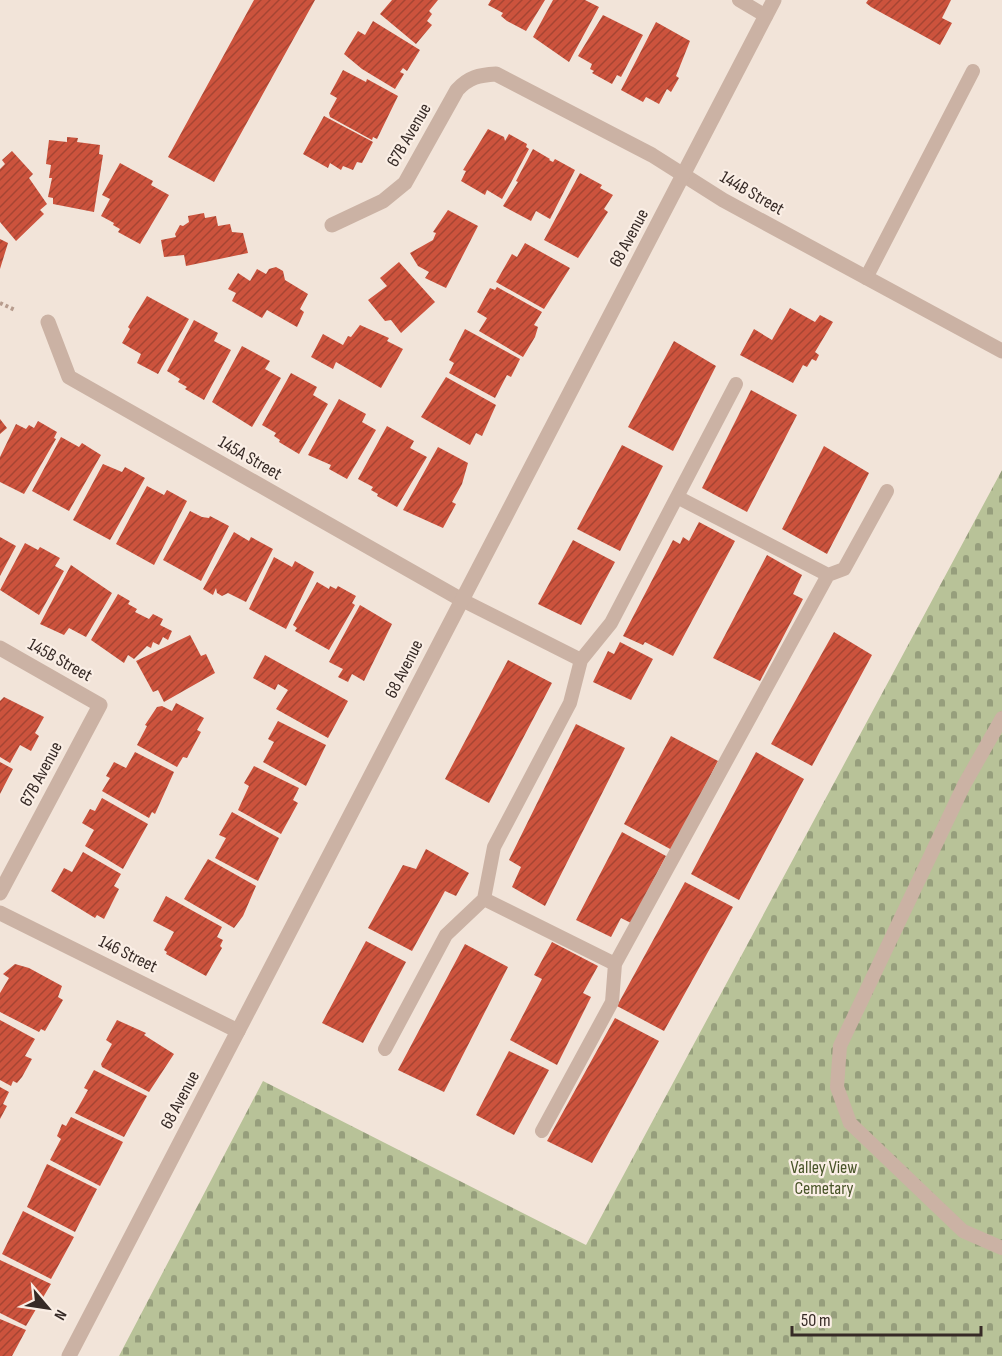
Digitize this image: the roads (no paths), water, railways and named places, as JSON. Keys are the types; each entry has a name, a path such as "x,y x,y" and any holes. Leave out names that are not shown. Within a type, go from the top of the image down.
{"street":[{"name":"68 Avenue","path":"69,1356 774,0"},
{"name":"144B Street","path":"481,75 496,74 512,81 652,155 723,200 1002,351"},
{"name":"67B Avenue","path":"332,225 383,201 405,183 457,90 466,79 481,75"},
{"name":"145A Street","path":"48,322 69,377 462,600"},
{"name":"145B Street","path":"0,648 100,705"},
{"name":"67B Avenue","path":"0,893 100,705"},
{"name":"146 Street","path":"0,913 238,1031"}],"lane":[{"path":"739,0 766,16"},
{"path":"866,278 973,71"},
{"path":"385,1049 446,935 484,899 494,847 570,703 580,660 610,623 736,384"},
{"path":"542,1131 612,1002 615,964 828,575 844,569 887,491"},
{"path":"677,497 828,575"},
{"path":"462,600 580,660"},
{"path":"1002,718 964,785 840,1046 837,1087 850,1123 963,1231 1002,1248"},
{"path":"484,899 615,964"}],"park label":[{"name":"Valley View Cemetary","path":"824,1177"}]}
